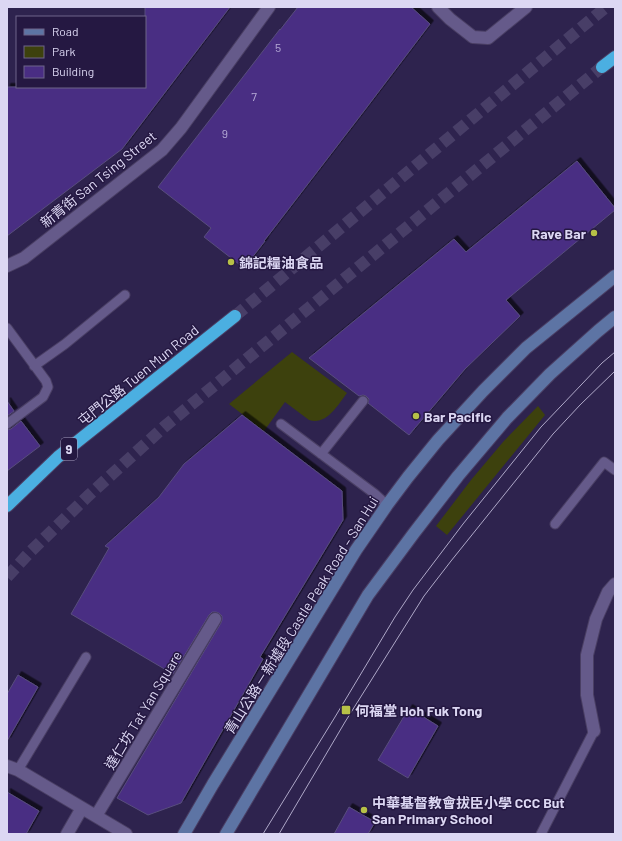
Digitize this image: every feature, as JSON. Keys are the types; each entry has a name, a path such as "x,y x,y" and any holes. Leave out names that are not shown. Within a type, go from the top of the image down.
{"highway":[{"path":"602,67 615,57"},
{"name":"屯門公路 Tuen Mun Road","path":"7,506 58,457 235,316"}],"main road":[{"name":"青山公路－新墟段 Castle Peak Road – San Hui","path":"184,834 221,770 348,564 387,505 438,440 482,391 526,348 615,276"},
{"path":"226,834 368,595 414,533 458,476 507,418 550,374 598,330 615,317"}],"street":[{"name":"新青街 San Tsing Street","path":"7,266 24,258 162,150 181,128 269,7"},
{"path":"438,7 450,19 473,36 488,38 526,7"},
{"path":"594,731 587,695 587,656 596,619 608,592 615,584"},
{"name":"達仁坊 Tat Yan Square","path":"96,816 215,619"},
{"path":"12,768 126,834"},
{"path":"67,834 82,808"}],"lane":[{"path":"34,366 65,344 125,295"},
{"path":"7,328 46,381 48,387 43,398 7,424"},
{"path":"321,454 363,401"},
{"path":"281,424 375,494 387,505"},
{"path":"555,524 604,462 615,470"},
{"path":"12,768 86,657"},
{"path":"541,834 594,731"}],"green space":[{"path":"292,352 347,393 331,413 321,420 315,421 309,420 285,402 264,431 229,404"},
{"path":"538,406 545,415 447,535 436,526 471,480 503,442"}],"building":[{"path":"145,7 230,7 122,149 7,236 7,87 146,88"},
{"path":"298,7 411,7 430,24 244,268 204,237 211,228 158,187"},
{"path":"577,161 615,208 615,210 506,300 520,316 465,369 409,435 368,403 369,399 366,396 359,396 309,358 454,239 466,252"},
{"path":"7,401 14,411 7,416"},
{"path":"242,415 342,491 343,520 260,657 263,659 181,803 148,815 117,798 221,623 222,616 216,612 212,612 209,615 173,674 71,614 109,548 105,546 159,497 184,464"},
{"path":"21,421 40,446 7,471 7,430 11,429"},
{"path":"18,675 38,687 7,741 7,694"},
{"path":"409,708 438,726 408,778 378,760"},
{"path":"7,792 39,811 26,834 7,834"},
{"path":"349,807 375,822 368,834 334,834"}],"tunnel":[{"path":"235,316 606,7"},
{"path":"7,577 30,552 88,496 164,427 602,67"}],"tram line":[{"path":"263,834 413,590 463,524 541,427 602,363 615,352"},
{"path":"279,834 345,722 424,596 553,434 615,371"}],"place":[{"name":"Rave Bar","path":"594,233"},
{"name":"錦記糧油食品","path":"231,262"},
{"name":"Bar Pacific","path":"416,416"},
{"name":"何福堂 Hoh Fuk Tong","path":"346,710"},
{"name":"中華基督教會拔臣小學 CCC But San Primary School","path":"364,810"}]}
